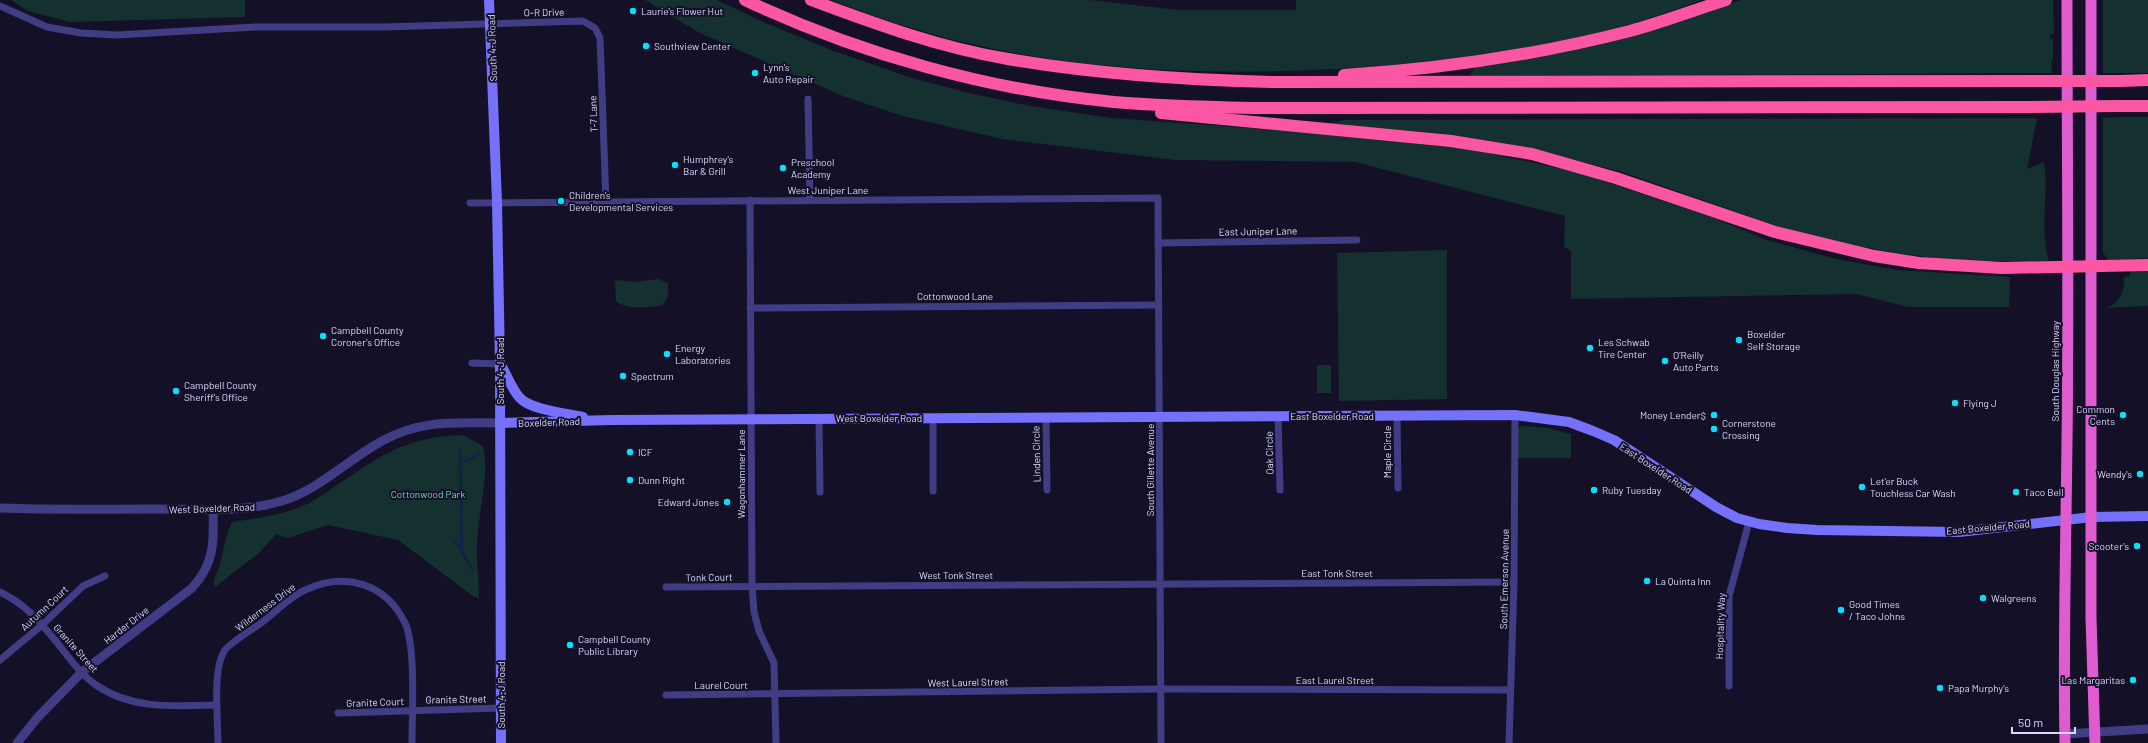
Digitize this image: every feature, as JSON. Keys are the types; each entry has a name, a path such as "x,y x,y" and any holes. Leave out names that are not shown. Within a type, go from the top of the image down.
{"highway":[{"path":"745,0 834,37 929,67 1036,98 1134,110 1451,141 1532,154 1616,178 1776,232 1825,246 1919,263 1967,267 2068,268 2148,265"},
{"path":"811,0 867,21 948,46 1007,59 1156,78 1274,82 2148,80"},
{"path":"1115,73 1296,76 1406,71 1487,61 1569,46 1632,30 1726,0"},
{"name":"South Douglas Highway","path":"2065,738 2065,519 2068,268 2067,0"},
{"path":"2091,0 2091,618 2094,738"},
{"path":"929,67 977,80 1043,92 1113,102 1170,106 1253,108 2148,106"}],"main road":[{"name":"South 4-J Road","path":"489,0 497,202 500,364 501,743"},
{"path":"500,364 519,397 526,402 598,420"},
{"name":"East Boxelder Road","path":"1160,416 1515,415 1569,422 1614,440 1716,507 1749,522 1787,528 1959,532 2065,519 2148,516"},
{"name":"West Boxelder Road","path":"598,420 1160,416"},
{"name":"Boxelder Road","path":"500,423 598,420"}],"street":[{"name":"O-R Drive","path":"0,6 47,27 82,33 117,34 255,27 384,27 491,23 583,22 595,28"},
{"name":"T-7 Lane","path":"595,28 600,38 606,202"},
{"path":"808,100 810,200"},
{"name":"West Juniper Lane","path":"470,203 1158,198"},
{"name":"South Gillette Avenue","path":"1158,198 1161,743"},
{"name":"Wagonhammer Lane","path":"750,200 752,586 754,612 759,631 774,663 776,694 776,743"},
{"name":"East Juniper Lane","path":"1158,243 1357,240"},
{"name":"Cottonwood Lane","path":"750,308 1159,305"},
{"path":"472,363 500,364"},
{"name":"South Emerson Avenue","path":"1509,743 1514,582 1515,415"},
{"name":"Oak Circle","path":"1278,416 1280,490"},
{"name":"Maple Circle","path":"1397,416 1398,488"},
{"name":"Linden Circle","path":"1046,417 1047,490"},
{"path":"933,418 933,491"},
{"path":"819,419 820,492"},
{"name":"West Boxelder Road","path":"0,508 213,509 256,507 280,502 322,481 383,440 408,429 433,423 500,423"},
{"name":"Harder Drive","path":"17,743 38,717 82,672 192,588 202,577 209,564 213,550 213,509"},
{"name":"Hospitality Way","path":"1729,686 1729,596 1749,522"},
{"name":"Autumn Court","path":"0,660 42,625 83,586 105,576"},
{"name":"Wilderness Drive","path":"218,743 217,671 225,650 304,591 328,582 352,582 373,588 391,602 405,623 411,645 412,743"},
{"name":"East Tonk Street","path":"1160,585 1514,582"},
{"name":"West Tonk Street","path":"752,586 1160,585"},
{"name":"Tonk Court","path":"666,587 752,586"},
{"name":"Granite Street","path":"0,592 14,599 28,609 82,672 96,685 118,697 135,703 158,706 217,705"},
{"name":"East Laurel Street","path":"1160,689 1510,690"},
{"name":"West Laurel Street","path":"776,694 1160,689"},
{"name":"Laurel Court","path":"666,695 776,694"},
{"name":"Granite Street","path":"412,710 501,708"},
{"name":"Granite Court","path":"338,713 394,712 412,710"},
{"path":"2065,738 2094,738 2148,729"}],"green space":[{"path":"11,0 245,0 245,17 70,22 28,11"},
{"path":"645,0 717,0 761,21 831,50 912,78 973,94 1030,106 1111,118 1301,132 1469,149 1577,172 1714,218 1767,240 1836,259 1897,270 2010,277 2009,307 1908,307 1856,294 1571,299 1571,251 1564,247 1565,216 1355,162 1176,160 1002,139 903,116 843,96 700,33"},
{"path":"832,0 1090,0 1179,10 1296,10 1296,0 1702,0 1622,27 1546,45 1430,62 1352,68 1251,72 1129,68 1069,62 1009,52 950,39 891,22"},
{"path":"1741,0 2053,0 2054,34 2050,34 2050,39 2053,39 2053,61 2051,61 2052,73 1470,76 1474,68 1539,57 1633,36"},
{"path":"2103,0 2148,0 2148,73 2103,73"},
{"path":"2148,117 2148,258 2108,260 2103,252 2103,118"},
{"path":"2037,118 2027,169 2044,162 2044,224 2046,249 2049,261 1982,261 1944,259 1895,253 1840,243 1777,226 1619,171 1539,151 1329,124 1344,120"},
{"path":"1447,250 1447,399 1339,401 1337,253"},
{"path":"2130,271 2148,271 2148,306 2107,308 2112,306 2121,296 2124,287 2124,277 2130,276"},
{"path":"658,279 668,283 668,297 662,305 651,307 632,307 620,304 616,301 615,283 617,280 633,282"},
{"path":"1317,365 1331,365 1331,393 1317,393"},
{"path":"1523,426 1548,428 1571,434 1571,458 1518,458 1518,428"},
{"name":"Cottonwood Park","path":"463,435 483,446 485,458 484,482 477,543 479,598 474,597 398,540 328,525 288,538 276,534 258,554 215,587 213,582 217,574 226,537 232,522 271,516 309,503 370,463 397,448 426,439"}],"waterway":[{"path":"460,451 462,549"},
{"path":"460,462 473,458 479,453"},
{"path":"453,540 473,570"}],"place":[{"name":"Laurie's Flower Hut","path":"633,11"},
{"name":"Southview Center","path":"646,46"},
{"name":"Lynn's Auto Repair","path":"755,73"},
{"name":"Humphrey's Bar & Grill","path":"675,165"},
{"name":"Preschool Academy","path":"783,168"},
{"name":"Children's Developmental Services","path":"561,201"},
{"name":"Campbell County Coroner's Office","path":"323,336"},
{"name":"Boxelder Self Storage","path":"1739,340"},
{"name":"Les Schwab Tire Center","path":"1590,348"},
{"name":"Energy Laboratories","path":"667,354"},
{"name":"O'Reilly Auto Parts","path":"1665,361"},
{"name":"Spectrum","path":"623,376"},
{"name":"Campbell County Sheriff's Office","path":"176,391"},
{"name":"Flying J","path":"1955,403"},
{"name":"Money Lender$","path":"1714,415"},
{"name":"Common Cents","path":"2123,415"},
{"name":"Cornerstone Crossing","path":"1714,429"},
{"name":"ICF","path":"630,452"},
{"name":"Wendy's","path":"2140,474"},
{"name":"Dunn Right","path":"630,480"},
{"name":"Let'er Buck Touchless Car Wash","path":"1862,487"},
{"name":"Ruby Tuesday","path":"1594,490"},
{"name":"Taco Bell","path":"2016,492"},
{"name":"Edward Jones","path":"727,502"},
{"name":"Scooter's","path":"2137,546"},
{"name":"La Quinta Inn","path":"1647,581"},
{"name":"Walgreens","path":"1983,598"},
{"name":"Good Times / Taco Johns","path":"1841,610"},
{"name":"Campbell County Public Library","path":"570,645"},
{"name":"Las Margaritas","path":"2133,680"},
{"name":"Papa Murphy's","path":"1940,688"}]}
